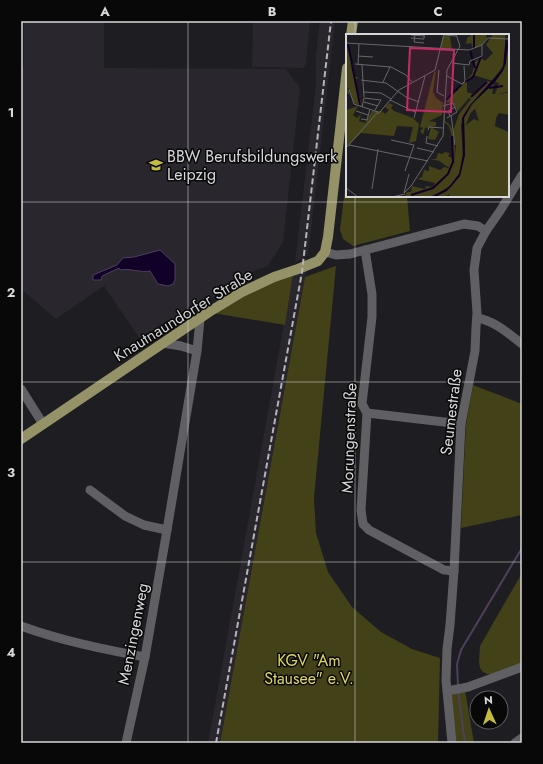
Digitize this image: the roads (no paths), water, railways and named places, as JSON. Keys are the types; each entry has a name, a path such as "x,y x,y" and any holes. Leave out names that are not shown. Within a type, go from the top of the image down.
{"main road":[{"path":"351,34 353,21"},
{"path":"325,252 346,77"},
{"name":"Knautnaundorfer Straße","path":"21,439 163,343 248,289 274,276 314,264 325,252"}],"street":[{"name":"Seumestraße","path":"509,197 522,175"},
{"name":"Seumestraße","path":"452,743 455,690 446,671 447,649 454,571 461,424 475,351 477,318 474,270 476,248 509,197"},
{"path":"325,252 342,255 464,224 478,226 486,231"},
{"name":"Morungenstraße","path":"365,250 372,294 372,317 362,404 367,413 361,510 364,524 369,530 444,570 454,571"},
{"path":"477,318 487,319 522,344"},
{"name":"Menzingenweg","path":"126,743 146,657 197,351 200,319"},
{"path":"163,343 181,346 197,351"},
{"path":"21,389 43,424"},
{"path":"367,413 461,424"},
{"path":"90,490 125,516 144,525 168,530"},
{"path":"21,626 55,638 86,646 146,657"},
{"path":"455,690 522,667"},
{"path":"515,743 522,738"}],"waterway":[{"path":"458,686 457,664 461,650 522,548"},
{"path":"458,691 465,743"}],"railway":[{"path":"216,743 302,272 331,21"}],"place":[{"name":"BBW Berufsbildungswerk Leipzig","path":"156,165"}],"park label":[{"name":"KGV \"Am Stausee\" e.V.","path":"309,669"}]}
